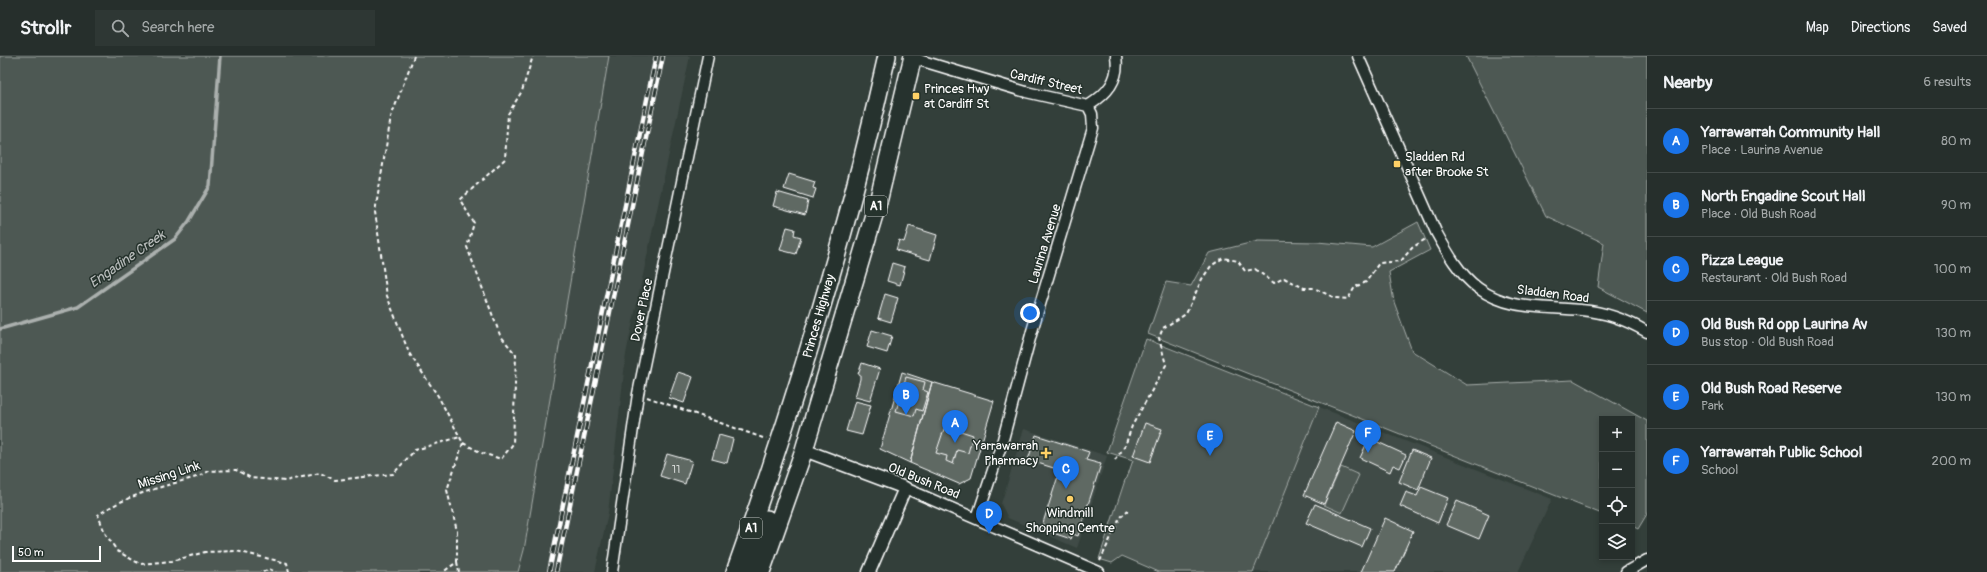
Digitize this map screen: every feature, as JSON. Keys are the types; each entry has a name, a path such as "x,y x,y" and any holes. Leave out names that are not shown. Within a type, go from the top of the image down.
{"highway":[{"name":"Princes Highway","path":"735,572 796,395 850,206 872,124 887,56"},
{"name":"Princes Highway","path":"761,572 804,450 879,198 910,57"},
{"path":"748,572 785,465 790,458 804,450 798,431 796,395"}],"street":[{"name":"Dover Place","path":"612,572 638,394 708,56"},
{"path":"1088,106 1098,99 1111,86 1117,73 1116,56"},
{"name":"Sladden Road","path":"1358,56 1436,232 1446,252 1462,273 1478,288 1498,299 1521,306 1581,310 1603,314 1625,320 1647,332"},
{"name":"Cardiff Street","path":"910,57 1026,92 1088,106"},
{"name":"Laurina Avenue","path":"977,518 1002,442 1032,331 1093,128 1092,114 1088,106"},
{"name":"Old Bush Road","path":"804,450 905,488 1099,567"},
{"path":"869,572 905,488"},
{"path":"1626,572 1647,560"}],"path":[{"path":"414,56 391,117 375,212 387,296 409,353 438,396 463,443 482,453 501,459 513,444 516,355 500,335 467,247 474,223 460,200 505,159 508,114 522,91 533,56"},
{"path":"1115,460 1125,446 1132,426 1166,365 1159,338 1163,328 1186,314 1202,279 1211,266 1223,258 1238,261 1245,271 1255,269 1274,283 1284,278 1304,288 1314,288 1335,298 1348,299 1355,287 1366,282 1380,263 1401,260 1412,248 1436,232"},
{"path":"638,394 770,441"},
{"name":"Missing Link","path":"289,572 287,563 236,551 205,552 172,561 140,564 117,551 106,533 98,515 110,506 137,494 200,476 209,471 236,470 251,478 285,481 320,473 335,480 393,474 415,450 460,437"},
{"path":"459,572 457,562 457,531 447,490 463,443"},
{"path":"1099,567 1120,518 1128,510"},
{"path":"443,572 457,562"},
{"path":"263,572 269,569 276,572"}],"shaded area":[{"path":"0,56 609,56 524,550 518,572 0,572"},
{"path":"609,56 690,56 626,354 608,513 595,572 518,572 524,550"},
{"path":"1466,56 1647,56 1647,313 1598,287 1604,243 1546,216"},
{"path":"1418,222 1430,250 1389,272 1394,302 1412,351 1467,385 1573,380 1647,421 1647,514 1638,529 1635,528 1635,416 1599,416 1599,513 1148,334 1166,282 1191,286 1209,253 1258,241 1317,242 1372,247"},
{"path":"1146,339 1319,407 1253,572 1159,572 1122,556 1112,563 1099,559 1133,460 1107,452"},
{"path":"1319,407 1552,499 1518,572 1253,572"},
{"path":"1024,429 1107,456 1077,548 1008,518 1001,504"},
{"path":"1341,467 1359,475 1342,513 1324,505"}],"building":[{"path":"789,174 815,182 813,188 816,189 813,198 784,189"},
{"path":"777,192 808,201 805,215 773,206"},
{"path":"909,226 937,235 930,260 896,250 899,240 904,242"},
{"path":"787,227 795,229 794,235 801,237 796,254 780,250"},
{"path":"892,263 905,267 900,285 887,281"},
{"path":"885,294 898,298 891,322 878,318"},
{"path":"872,330 892,336 887,353 867,347"},
{"path":"862,363 880,369 870,401 855,397 860,379 860,374 858,374"},
{"path":"678,372 693,377 684,403 669,398"},
{"path":"902,372 932,382 910,463 880,449"},
{"path":"906,377 925,382 923,390 928,392 922,411 916,409 914,416 896,411"},
{"path":"932,382 994,401 971,478 959,484 910,463"},
{"path":"855,401 871,405 862,435 846,431"},
{"path":"1336,422 1356,431 1324,504 1304,495"},
{"path":"1145,423 1162,429 1150,462 1133,456"},
{"path":"945,426 973,435 968,453 957,450 953,464 946,461 947,456 936,453"},
{"path":"719,435 733,439 727,463 712,459"},
{"name":"Windmill Shopping Centre","path":"1036,435 1089,452 1086,460 1101,464 1078,536 1073,534 1071,539 1041,529 1060,470 1028,460"},
{"path":"1369,438 1406,455 1400,468 1393,465 1390,472 1360,458"},
{"path":"1412,450 1431,458 1418,490 1399,482"},
{"path":"667,454 692,461 685,484 660,476"},
{"path":"1421,487 1448,498 1438,523 1400,506 1406,492 1417,496"},
{"path":"1457,501 1489,515 1479,539 1446,525"},
{"path":"1315,504 1370,528 1362,547 1306,523"},
{"path":"1385,518 1413,531 1395,572 1361,572"}],"waterway":[{"name":"Engadine Creek","path":"0,329 78,307 175,239 189,221 210,186 220,56"}],"railway":[{"path":"549,572 656,56"},
{"path":"556,572 663,56"}],"place":[{"name":"Princes Hwy at Cardiff St","path":"916,96"},
{"name":"Sladden Rd after Brooke St","path":"1397,164"},
{"name":"North Engadine Scout Hall","path":"906,415"},
{"name":"Yarrawarrah Community Hall","path":"955,443"},
{"name":"Yarrawarrah Pharmacy","path":"1046,453"},
{"name":"Yarrawarrah Public School","path":"1368,453"},
{"name":"Old Bush Road Reserve","path":"1210,456"},
{"name":"Pizza League","path":"1066,489"},
{"name":"Windmill Shopping Centre","path":"1070,499"},
{"name":"Old Bush Rd opp Laurina Av","path":"989,534"}]}
